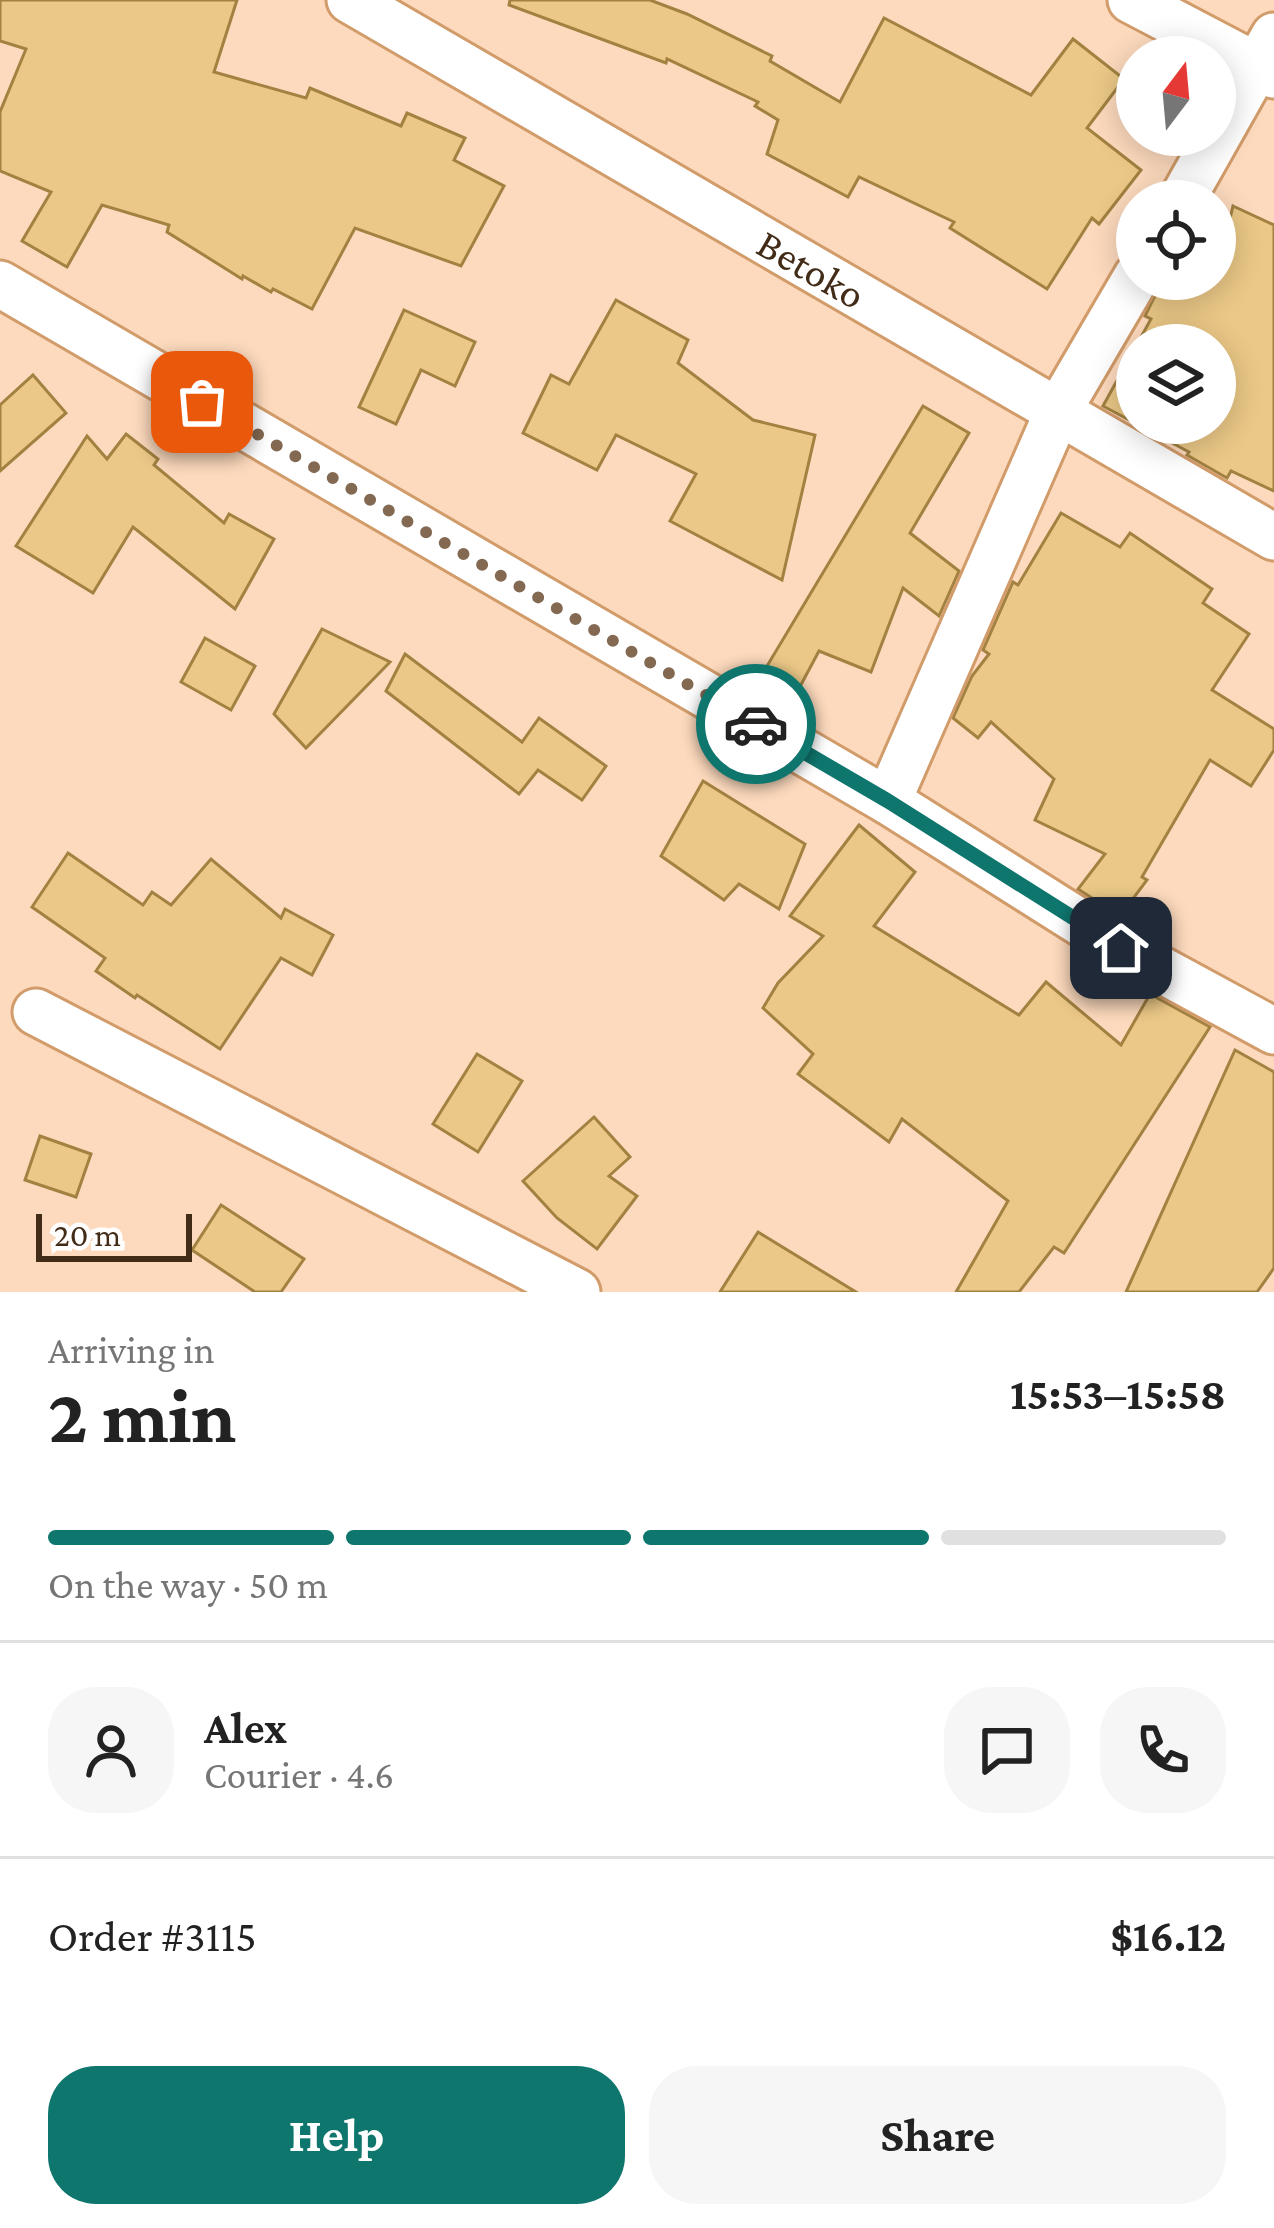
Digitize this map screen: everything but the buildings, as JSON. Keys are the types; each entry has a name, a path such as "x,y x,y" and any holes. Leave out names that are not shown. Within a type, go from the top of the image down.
{"street":[{"name":"Betoko","path":"350,0 1274,537"},
{"path":"1131,0 1269,59 1193,180"},
{"path":"0,284 888,801 1121,948 1274,1031"},
{"path":"888,801 1058,410 1123,300"},
{"path":"36,1012 577,1292"}],"way so far":[{"path":"202,402 756,724"}],"route":[{"path":"756,724 1121,948"}]}
